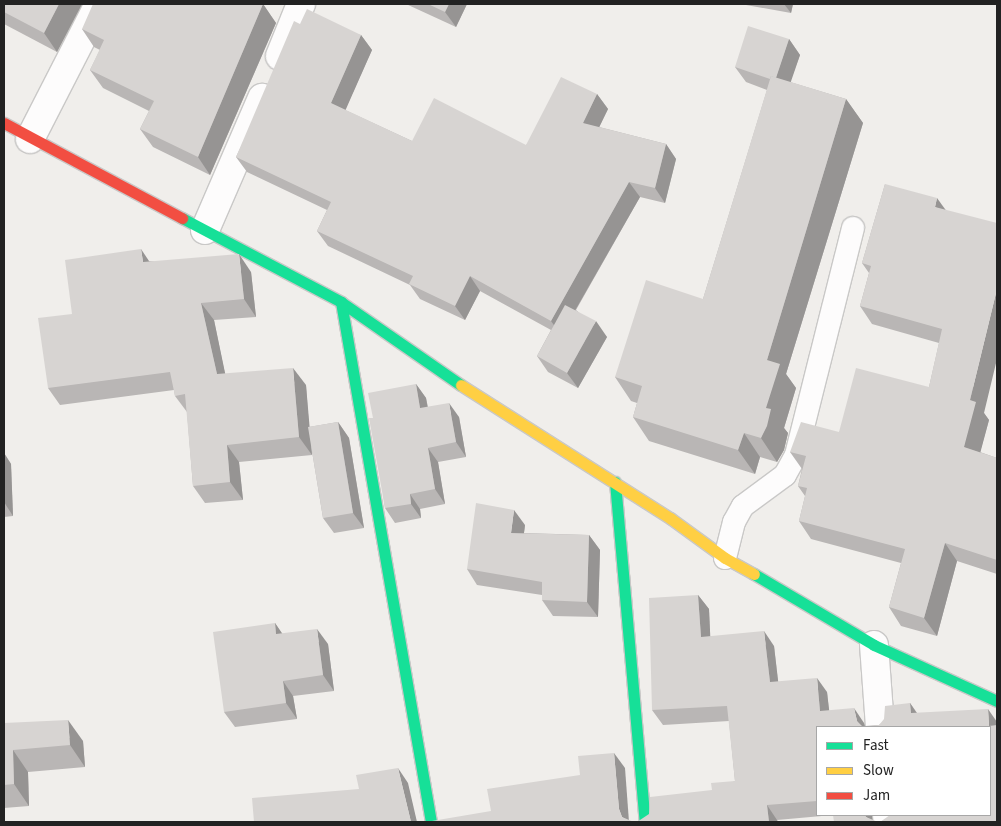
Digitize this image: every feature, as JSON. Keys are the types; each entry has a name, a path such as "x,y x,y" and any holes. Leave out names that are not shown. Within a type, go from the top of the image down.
{"main road":[{"path":"4,123 30,140 341,302 492,406 614,482 725,558 792,594 874,645 978,695 997,701"},
{"path":"341,302 431,822"},
{"path":"614,482 645,822"}],"street":[{"path":"30,140 99,4"},
{"path":"204,230 300,4"},
{"path":"874,645 880,726"}],"lane":[{"path":"725,558 734,522 743,506 785,475 796,455 853,228"}],"building":[{"path":"4,4 59,4 44,33 4,12"},
{"path":"93,4 263,4 198,157 140,129 154,101 90,70 104,40 82,29"},
{"path":"428,4 449,4 445,12"},
{"path":"307,9 361,35 331,103 412,141 434,98 526,145 561,77 597,94 583,123 666,144 655,188 629,182 551,321 470,276 455,306 409,284 413,276 317,231 331,202 236,157 294,21 300,24"},
{"path":"748,26 789,39 776,78 771,76 770,79 735,67"},
{"path":"771,76 846,99 767,360 780,364 766,408 771,409 767,426 761,438 744,433 738,450 633,417 642,386 615,377 646,280 703,299"},
{"path":"885,184 937,198 935,207 997,223 997,289 970,400 976,402 964,447 997,458 997,560 945,543 924,618 889,607 905,549 799,521 807,488 798,486 806,456 790,452 801,422 839,432 856,368 929,387 942,329 860,306 871,266 862,263"},
{"path":"141,249 143,262 239,254 244,299 201,303 217,374 293,368 299,437 227,445 230,482 193,486 185,394 175,396 170,372 48,388 38,318 72,314 65,260"},
{"path":"565,305 596,321 567,373 537,356"},
{"path":"416,384 420,408 449,403 456,442 428,448 435,489 410,494 411,504 385,508 369,418 373,418 368,393"},
{"path":"338,422 353,513 323,518 308,427"},
{"path":"476,503 514,510 511,533 589,535 587,602 542,600 542,582 467,569"},
{"path":"698,595 701,637 764,631 770,682 817,678 820,711 854,708 857,721 862,726 816,726 816,801 767,805 769,822 637,822 649,814 650,797 712,790 711,783 735,781 727,706 652,710 649,598"},
{"path":"275,623 276,634 317,629 323,675 283,681 286,703 224,712 213,632"},
{"path":"910,703 911,713 988,709 989,726 871,726 879,725 884,719 885,706"},
{"path":"68,720 70,745 13,750 14,784 4,785 4,723"},
{"path":"997,725 997,822 880,822 889,816 991,816 991,726 989,726"},
{"path":"614,753 619,809 622,817 634,822 426,822 491,811 487,789 580,775 578,756"},
{"path":"398,768 411,822 254,822 252,798 359,789 356,775"},
{"path":"833,816 866,816 878,822 834,822"}],"traffic: fast":[{"path":"182,218 341,302 461,385"},
{"path":"341,302 431,822"},
{"path":"615,482 645,822"},
{"path":"754,574 874,645 997,701"}],"traffic: slow":[{"path":"461,385 670,518 725,558 754,574"}],"traffic: jam":[{"path":"4,123 182,218"}]}
